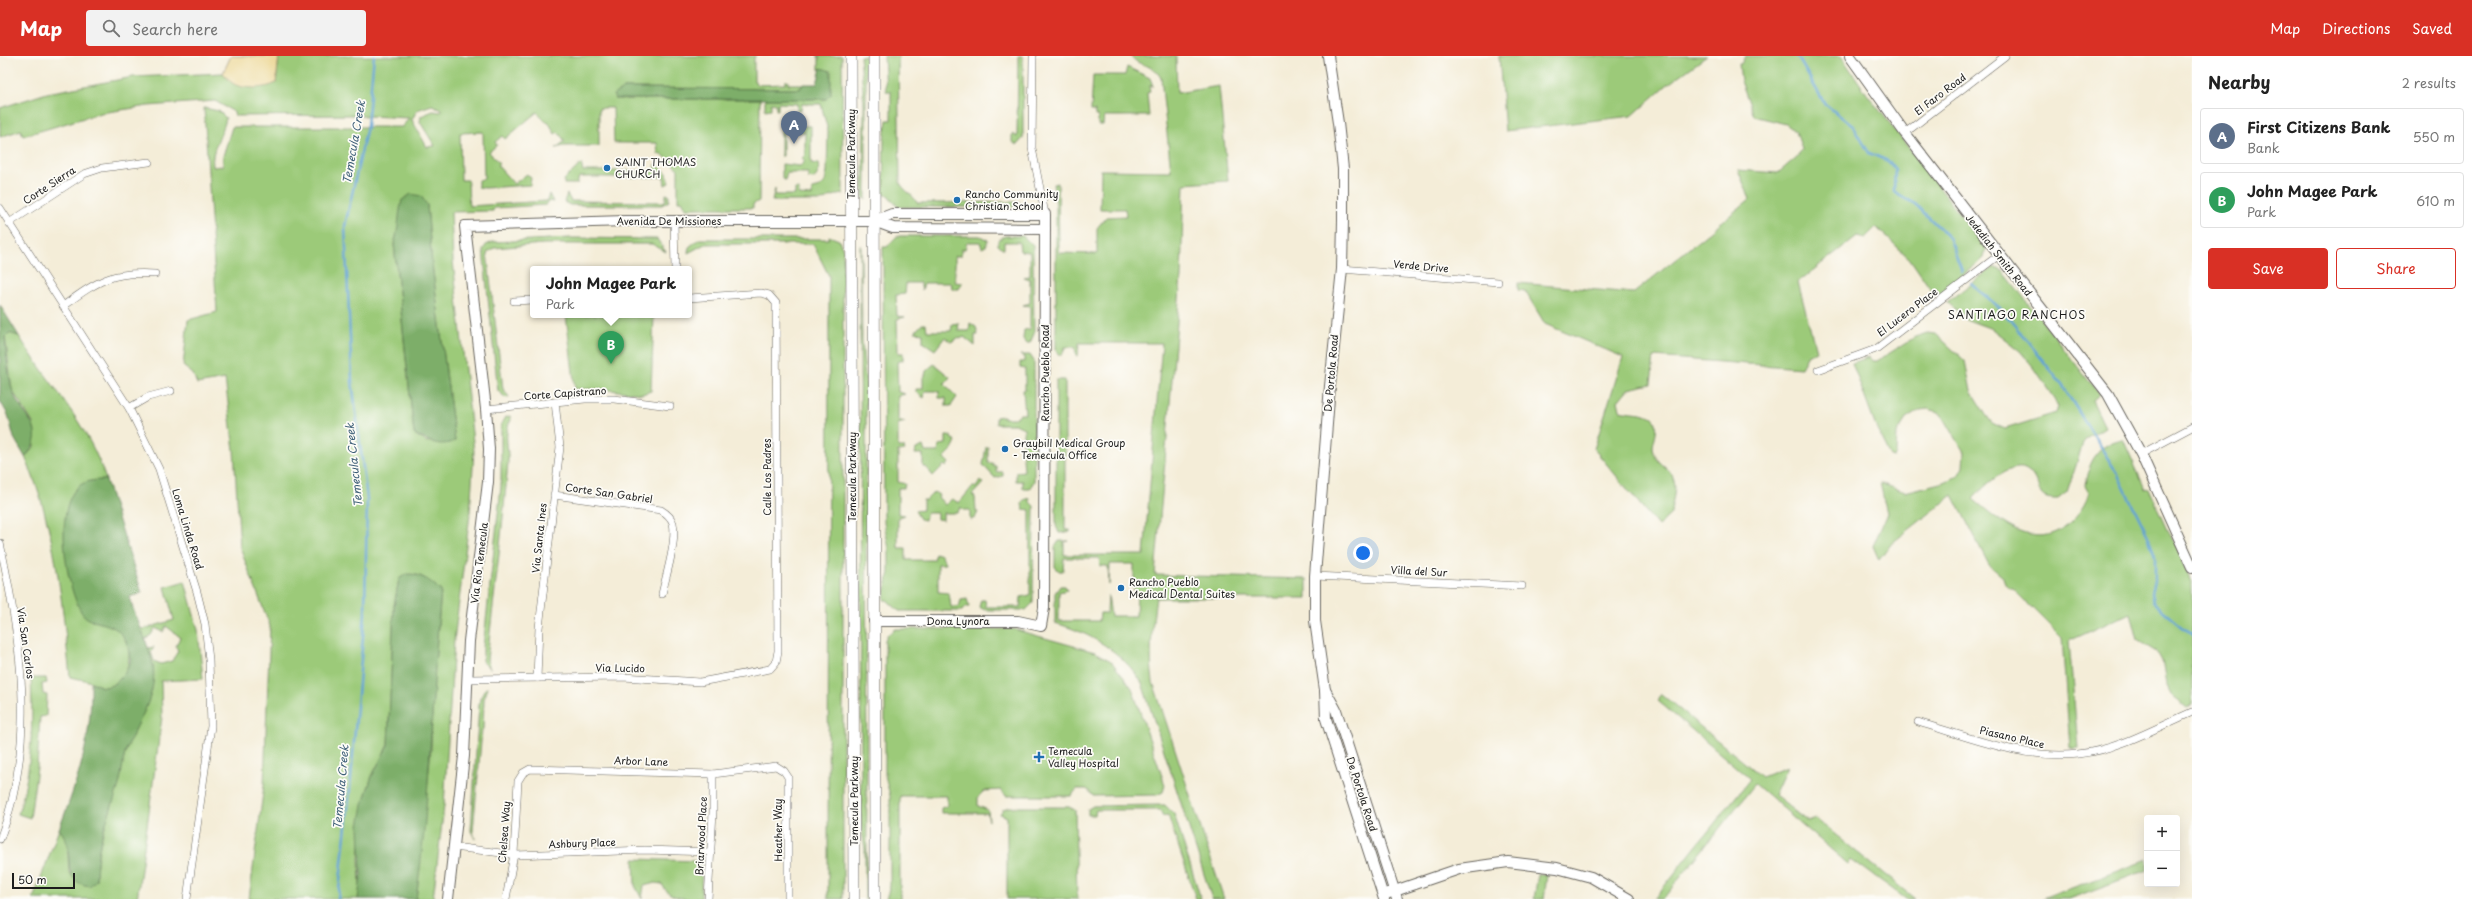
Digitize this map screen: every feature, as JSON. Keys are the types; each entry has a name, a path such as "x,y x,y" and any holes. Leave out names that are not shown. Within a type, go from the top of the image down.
{"main road":[{"name":"Temecula Parkway","path":"851,56 850,222 854,899"},
{"name":"Temecula Parkway","path":"874,56 875,899"}],"street":[{"path":"1033,56 1032,148 1045,214"},
{"name":"De Portola Road","path":"1328,56 1338,122 1343,169 1342,269 1330,386 1315,576 1315,621 1325,690 1326,719 1384,897"},
{"name":"Jedediah Smith Road","path":"1850,56 1905,133 2108,394 2141,454 2192,567"},
{"name":"El Faro Road","path":"1905,133 2005,56"},
{"name":"Corte Sierra","path":"9,223 84,174 102,168 149,162"},
{"name":"Loma Linda Road","path":"0,208 129,408 159,469 197,592 209,660 211,726 187,899"},
{"name":"Avenida De Missiones","path":"465,226 558,222 850,222 874,221 892,214 1045,214"},
{"name":"Rancho Pueblo Road","path":"1041,626 1044,608 1045,214"},
{"path":"674,221 675,266"},
{"name":"Avenida De Missiones","path":"874,221 893,228 1045,229"},
{"name":"Via Rio Temecula","path":"448,899 464,756 469,641 488,482 486,409 465,226"},
{"name":"El Lucero Place","path":"1818,370 1876,349 1999,254"},
{"name":"Verde Drive","path":"1342,269 1498,282"},
{"path":"63,306 94,284 116,275 131,273 154,274"},
{"name":"Calle Los Padres","path":"692,298 760,293 769,295 776,303 778,651 776,662 770,668"},
{"path":"514,301 530,300"},
{"path":"129,408 148,397 171,391"},
{"name":"Corte Capistrano","path":"486,409 555,402 614,400 670,406"},
{"name":"Via Santa Ines","path":"537,678 539,628 560,447 555,402"},
{"path":"2141,454 2192,427"},
{"name":"Corte San Gabriel","path":"554,495 661,510 668,514 673,522 674,533 662,594"},
{"name":"Via San Carlos","path":"0,543 20,669 23,706 21,748 14,787 0,839"},
{"name":"Villa del Sur","path":"1315,576 1522,586"},
{"name":"Dona Lynora","path":"874,621 1018,621 1041,626"},
{"name":"Via Lucido","path":"467,679 624,676 700,682 770,668"},
{"name":"De Portola Road","path":"1325,690 1336,710 1396,895"},
{"name":"Piasano Place","path":"1918,722 1987,742 2041,755 2079,754 2121,744 2192,712"},
{"name":"Arbor Lane","path":"517,789 518,781 523,773 530,769 713,774 776,766"},
{"name":"Heather Way","path":"776,766 784,771 788,777 788,899"},
{"name":"Briarwood Place","path":"708,899 713,774"},
{"name":"Chelsea Way","path":"506,899 514,854 517,789"},
{"name":"Ashbury Place","path":"454,847 514,854 645,850 711,852"},
{"path":"1384,897 1396,895 1459,869 1508,862 1557,868 1591,878 1628,899"}],"green space":[{"path":"279,56 756,56 754,58 754,81 756,82 756,85 785,84 785,81 788,81 788,84 803,84 800,89 624,88 615,99 760,99 759,201 753,204 753,208 686,208 682,201 678,201 678,169 662,154 658,154 657,143 614,143 613,108 599,108 599,146 564,146 556,148 565,141 558,132 555,134 548,121 546,122 537,112 505,139 502,136 495,142 497,145 489,152 499,163 497,165 514,184 527,174 531,178 530,185 485,188 478,187 478,180 484,179 483,132 460,133 461,180 468,180 469,206 547,201 549,194 553,202 549,201 546,205 494,208 493,211 451,212 453,261 474,451 470,514 454,641 444,806 433,899 416,899 431,749 433,685 441,591 421,576 410,574 399,579 394,606 388,745 372,776 364,800 359,858 360,890 358,899 249,899 264,785 270,626 240,548 234,450 225,379 197,384 193,374 183,366 188,320 217,312 204,108 219,111 226,118 213,154 213,167 223,166 223,156 232,127 402,127 409,118 350,115 235,116 234,112 215,101 148,106 101,113 23,136 21,130 0,137 0,108 47,93 133,77 223,73 226,76 276,83","holes":["432,105 441,109 441,112 433,111 421,116 420,122 435,146 427,147 412,120 417,110","427,205 432,264 455,441 427,442 414,434 394,244 398,231"]},
{"path":"817,56 842,56 843,194 832,196 822,201 772,201 775,189 775,195 795,195 795,189 799,189 799,195 812,196 812,189 820,187 825,182 827,172 828,131 821,104 802,104 801,110 797,110 797,104 778,103 778,110 776,110 776,104 771,103 771,109 765,110 765,99 826,99 821,68 819,70 819,57"},
{"path":"860,56 866,56 866,200 863,197 864,105"},
{"path":"884,56 898,56 900,183 904,189 917,203 1020,202 1015,207 898,207 888,195 883,195 884,139 887,120 891,120 891,92 886,91"},
{"path":"1018,56 1023,56 1023,138 1017,145 1012,142 1012,134 1017,137"},
{"path":"1131,56 1176,56 1177,93 1219,86 1228,181 1184,184 1181,277 1155,575 1307,579 1307,598 1156,598 1153,619 1151,661 1153,682 1224,899 1212,899 1142,683 1125,662 1104,645 1081,632 1055,623 1055,593 1060,586 1065,586 1067,590 1059,592 1059,621 1099,621 1100,613 1107,613 1108,595 1111,616 1136,616 1137,592 1134,591 1134,564 1110,564 1109,585 1108,566 1100,566 1099,558 1064,558 1063,571 1059,571 1055,567 1055,547 1059,541 1069,541 1064,542 1064,555 1144,555 1162,343 1079,343 1078,356 1076,355 1075,347 1065,347 1062,355 1059,355 1056,350 1056,205 1053,184 1058,183 1059,253 1097,254 1097,228 1106,217 1126,216 1125,209 1100,209 1101,170 1171,171 1161,78 1150,67 1134,60"},
{"path":"1499,56 1707,56 1667,85 1632,116 1505,131"},
{"path":"1745,56 1841,56 1867,94 1986,248 1984,258 1936,297 1910,259 1876,227 1865,238 1857,236 1798,282 1816,351 1808,355 1801,368 1654,357 1651,384 1628,389 1618,401 1620,410 1642,413 1653,418 1657,429 1653,444 1654,453 1656,458 1670,471 1674,480 1675,484 1671,514 1658,526 1594,449 1623,357 1545,324 1525,291 1518,290 1518,283 1634,293 1750,199 1738,170 1778,173 1798,156 1802,149 1796,132 1786,124 1754,116 1741,81 1739,64 1741,64"},
{"path":"1127,67 1150,78 1153,86 1149,86 1150,92 1147,93 1149,116 1104,116 1103,125 1098,125 1098,116 1095,116 1095,111 1091,111 1093,75 1125,75"},
{"path":"821,68 831,71 831,94 826,99 615,99 613,95 624,88 800,89 803,84 817,84"},
{"path":"781,126 811,126 811,163 818,164 819,168 815,178 808,178 808,173 787,173 785,180 782,179 782,164 800,166 805,161 802,158 805,155 805,132 783,132 783,156 781,156"},
{"path":"581,164 583,171 655,171 656,164 667,173 669,183 665,185 664,177 579,177 577,184 564,184 564,180"},
{"path":"411,194 421,196 427,205 432,264 455,441 444,444 434,443 414,434 394,244 402,200"},
{"path":"567,194 571,201 663,202 666,200 666,194 669,195 669,201 662,205 570,205 564,202"},
{"path":"829,236 839,240 843,250 843,899 828,899 829,276 813,244 705,244 688,253 689,247 699,239 829,239"},
{"path":"897,236 980,236 988,240 986,246 982,248 980,242 967,242 965,249 962,249 961,256 955,256 955,282 962,283 959,289 952,289 951,283 924,283 922,290 920,283 906,283 905,294 896,295 897,316 905,317 897,319 898,353 903,353 903,360 897,362 898,392 905,394 898,396 898,420 905,422 898,424 898,447 904,447 905,450 898,451 898,482 905,484 904,488 898,488 898,514 905,515 898,517 898,548 906,548 906,560 934,560 935,553 942,555 945,564 938,564 938,592 949,593 951,607 959,607 961,600 967,599 969,607 965,607 962,611 899,611 887,600 884,600 889,572 889,549 884,522 883,247 887,247"},
{"path":"1005,236 1023,236 1033,246 1034,334 1030,343 1026,343 1023,339 1024,330 1030,329 1030,306 1023,305 1030,303 1030,279 1023,277 1030,276 1030,252 1020,251 1019,242 1004,242 1004,249 1002,249 998,245 998,240"},
{"path":"571,238 657,239 666,252 652,244 544,244 494,248 487,253 503,389 509,397 506,398 498,391 483,250 486,245 493,242"},
{"path":"861,245 862,340 866,385 867,899 865,899 865,849 861,825"},
{"path":"1993,267 2003,271 2099,394 2092,400 2105,427 2084,440 2067,492 2058,499 2046,498 2042,495 2032,475 2026,469 2018,468 2009,470 1992,480 1973,499 1995,517 2019,531 2031,535 2044,536 2056,532 2069,523 2079,513 2084,505 2089,492 2085,485 2089,469 2096,455 2107,445 2123,439 2145,489 2149,488 2192,583 2192,706 2187,708 2171,695 2166,685 2162,660 2158,653 2137,640 2130,613 2069,641 2078,747 2070,748 2062,638 2013,589 2009,589 2005,584 2003,577 1989,565 1953,495 1892,543 1879,560 1873,546 1887,513 1880,483 1905,492 1944,482 1958,476 1963,467 1964,452 1939,412 1928,409 1920,410 1906,419 1897,433 1896,454 1894,457 1890,456 1877,430 1852,363 1869,357 1872,361 1877,361 1915,337 1927,333 1936,334 1965,361 1971,391 1992,423 2005,429 2056,413 2058,407 2056,400 2035,369 2020,351 1992,329 1968,320 1947,302"},
{"path":"0,305 19,336 9,333 5,337 7,363 12,389 35,430 35,438 32,447 25,457 14,438 8,415 0,401"},
{"path":"566,318 654,318 651,391 642,394 602,389 575,389"},
{"path":"958,323 959,331 969,331 970,323 976,327 978,335 975,335 975,346 964,337 960,339 958,338 951,342 945,337 935,350 923,342 923,333 915,332 922,324 926,324 927,331 951,331 952,324"},
{"path":"9,333 19,336 79,423 99,460 106,480 90,481 92,621 105,624 118,630 128,645 129,655 125,674 120,681 112,686 103,687 88,681 70,677 64,621 51,538 36,483 25,457 34,447 33,423 12,390 5,336"},
{"path":"1020,355 1030,355 1034,361 1034,481 1030,488 1023,488 1023,481 1016,481 1016,472 1024,471 1022,444 1024,443 1024,428 1015,424 996,424 996,417 1004,416 1004,418 1015,418 1020,414 1025,414 1023,390 1025,390 1025,369 1020,368 1020,362 1024,362 1024,357"},
{"path":"934,364 950,377 944,384 957,397 951,406 946,406 946,398 939,398 939,391 925,391 924,398 916,392 916,389 923,389 923,377 925,376 926,371"},
{"path":"1056,380 1065,380 1065,530 1070,530 1070,532 1059,533 1056,526"},
{"path":"510,416 511,420 507,430 508,457 506,487 487,660 490,669 483,662 483,647 501,487 501,425 506,417"},
{"path":"946,436 951,436 951,438 956,441 952,450 944,458 949,463 946,467 944,465 933,476 926,467 923,467 923,454 915,454 916,449 923,446 925,452 938,452 939,445 946,444"},
{"path":"986,447 988,447 988,463 993,463 993,466 996,466 996,472 1003,472 1003,476 995,478 983,465"},
{"path":"95,480 106,480 142,593 129,597 149,649 154,677 145,711 125,753 119,785 100,842 96,880 90,886 79,883 73,878 70,872 68,847 65,838 59,829 73,792 87,740 91,703 91,682 102,687 107,687 116,682 126,671 130,658 127,644 123,636 111,626 86,618 76,602 67,568 64,530 66,512 70,497 78,487"},
{"path":"981,481 983,483 972,495 975,497 976,512 978,512 975,518 970,520 970,510 963,510 961,507 957,513 943,513 943,520 937,519 937,513 926,513 925,520 920,519 915,511 923,510 923,500 926,500 934,492 939,495 938,497 945,505 952,499 959,503 973,486 975,488"},
{"path":"1030,498 1030,502 1034,506 1033,603 1026,610 985,610 979,607 981,600 985,600 986,607 1020,607 1021,597 1030,595 1030,510 1023,509 1022,504 1024,500"},
{"path":"406,574 425,578 441,591 425,822 416,899 358,899 361,875 359,826 364,800 372,776 388,745 394,606 399,579"},
{"path":"185,581 198,630 203,679 161,681 162,717 137,899 33,899 59,829 67,838 69,873 96,880 100,843 119,782 126,750 148,700 153,678 153,667 150,653 140,630 174,620 165,587","holes":["166,626 180,637 176,646 178,651 172,661 161,664 154,661 151,652 154,647 148,648 145,639 151,635 155,628 163,632"]},
{"path":"896,629 1013,629 1095,652 1111,661 1132,688 1165,785 1163,792 1157,795 1093,796 1087,789 1077,789 1071,796 1006,796 1001,790 984,791 978,797 978,806 988,810 989,821 987,813 941,813 941,808 947,806 947,796 900,796 900,899 886,899 890,886 890,796 885,775 885,640 887,635"},
{"path":"31,678 46,678 47,683 42,684 43,694 47,695 46,716 40,717 37,768 30,818 18,814 23,797 29,764 32,712"},
{"path":"486,688 488,688 484,699 483,729 473,831 475,839 471,831 479,705 480,698"},
{"path":"1661,694 1762,777 1787,767 1774,795 1808,822 1816,819 1915,899 1906,899 1851,859 1848,864 1755,784 1663,899 1654,899 1750,779 1658,701"},
{"path":"1165,805 1174,814 1201,899 1196,899 1168,815 1163,816 1160,810 1096,810 1095,815 1088,815 1088,809 1093,806"},
{"path":"1009,807 1069,807 1075,810 1077,899 1007,899 1007,817 1000,814 1003,809"},
{"path":"634,859 698,861 702,867 701,899 677,897 669,893 662,884 655,883 644,886 642,899 635,886"},
{"path":"2144,861 2144,871 2069,899 2042,899"},
{"path":"1538,874 1547,875 1544,899 1534,899"}],"sand":[{"path":"231,56 279,56 276,83 267,87 248,88 232,83 223,73"}],"waterway":[{"name":"Temecula Creek","path":"338,899 350,789 365,613 367,499 352,381 345,226 367,126 374,56"},
{"path":"1797,56 1825,104 1854,127 1869,153 1888,161 1895,169 1894,191 1915,204 1949,237 1962,271"},
{"path":"1971,284 2000,308 2062,385 2117,473 2149,538 2155,556 2155,575 2151,593 2153,602 2192,635"}],"place":[{"name":"First Citizens Bank","path":"794,144"},
{"name":"SAINT THOMAS CHURCH","path":"607,168"},
{"name":"Rancho Community Christian School","path":"957,200"},
{"name":"John Magee Park","path":"611,364"},
{"name":"Graybill Medical Group - Temecula Office","path":"1005,449"},
{"name":"Rancho Pueblo Medical Dental Suites","path":"1121,588"},
{"name":"Temecula Valley Hospital","path":"1039,757"}],"district":[{"name":"SANTIAGO RANCHOS","path":"2017,315"}]}
